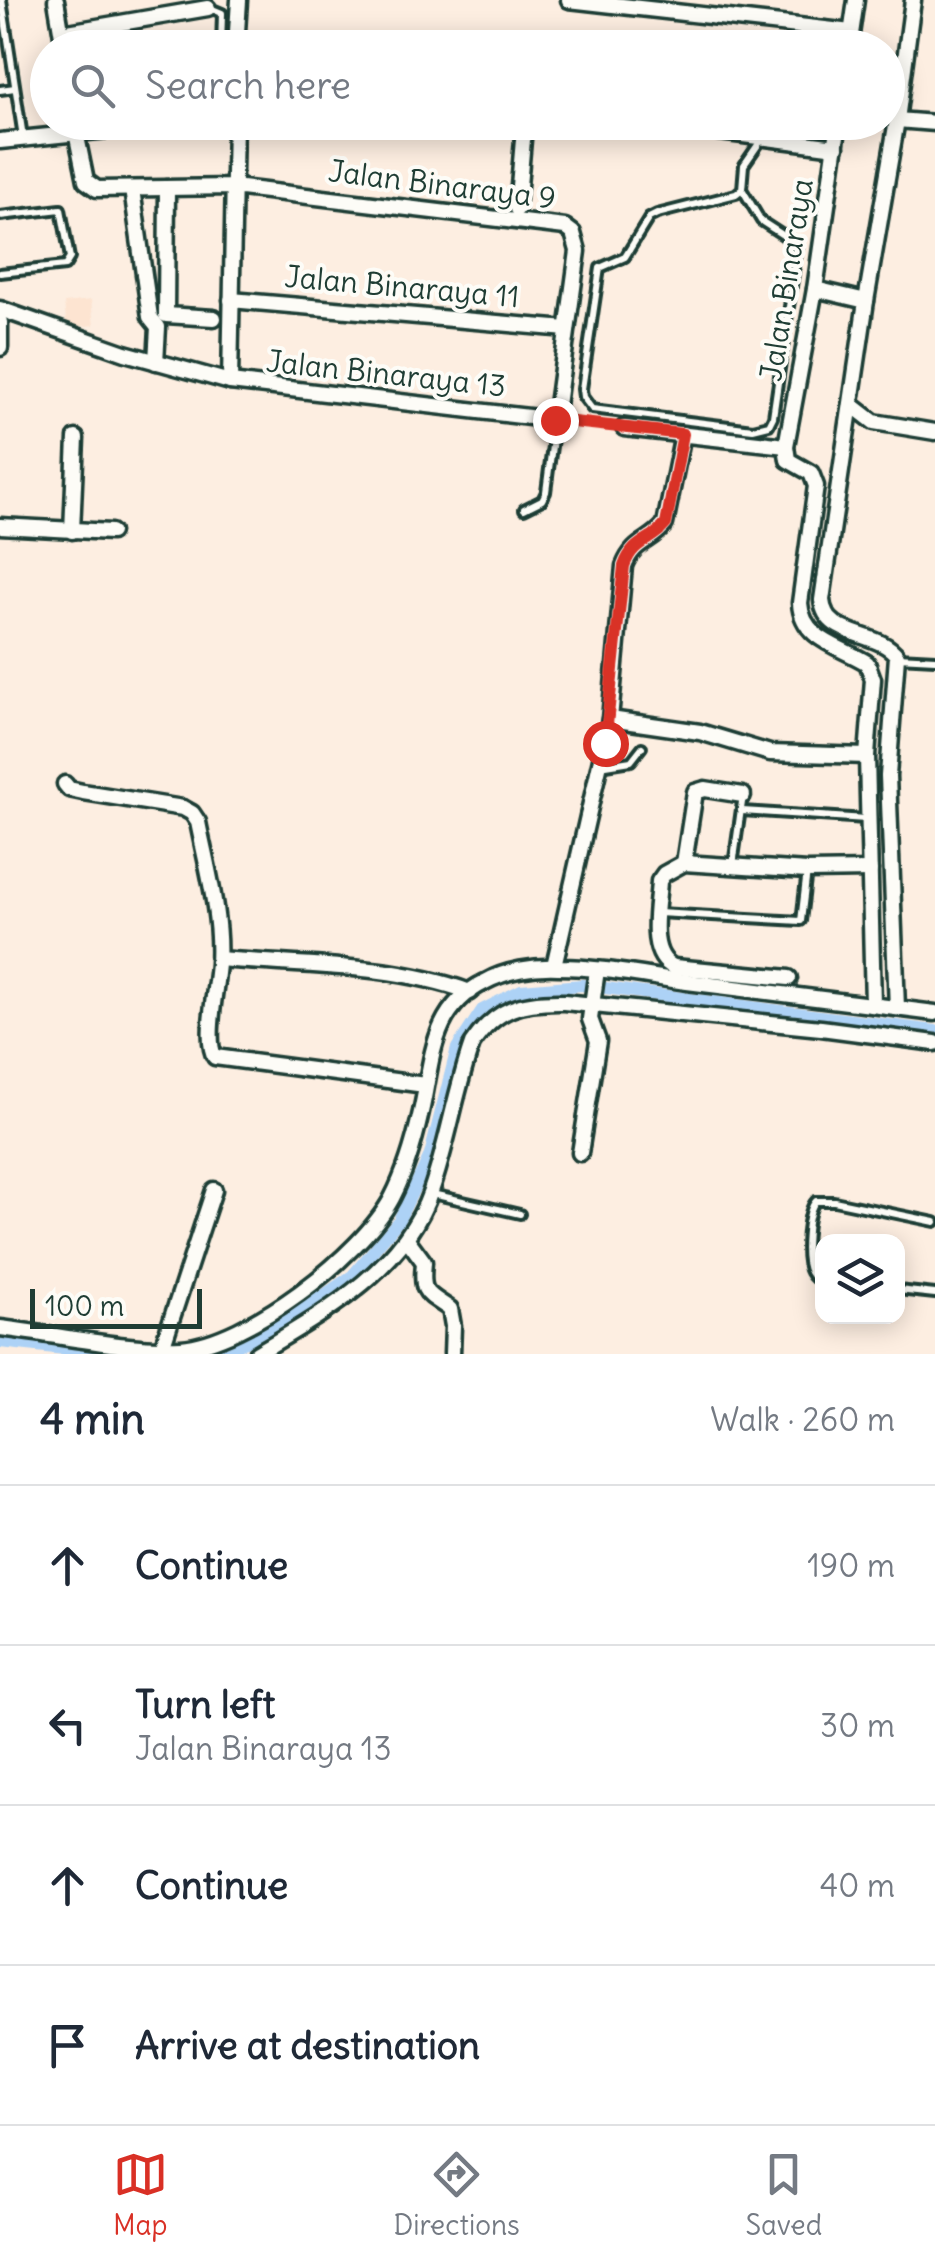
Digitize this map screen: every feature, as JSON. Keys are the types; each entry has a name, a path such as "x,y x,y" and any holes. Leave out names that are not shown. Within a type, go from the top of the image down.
{"street":[{"path":"56,0 61,30"},
{"path":"237,30 239,0"},
{"path":"569,0 780,30"},
{"path":"852,30 856,0"},
{"path":"905,64 913,0"},
{"path":"108,30 208,8"},
{"path":"905,120 935,122"},
{"path":"0,141 30,137"},
{"path":"77,140 86,181 91,187 233,187"},
{"name":"Jalan Binaraya 13","path":"234,140 230,382 555,420"},
{"path":"518,209 523,140"},
{"path":"778,140 836,147"},
{"name":"Jalan Binaraya","path":"786,446 837,140"},
{"path":"894,140 866,300 822,607 830,620 886,646 897,656 888,776 897,1008"},
{"name":"Jalan Binaraya 9","path":"233,187 564,227 573,233 578,251 555,420"},
{"path":"156,362 162,321 167,188"},
{"path":"132,189 150,317 162,321 214,318"},
{"path":"815,289 866,300"},
{"name":"Jalan Binaraya 11","path":"232,300 568,328"},
{"path":"0,309 156,362 230,382"},
{"path":"0,322 0,348"},
{"path":"852,405 874,422 935,432"},
{"path":"624,428 786,446 788,460 811,473 816,486 800,612 808,629 828,644 867,663 871,670 867,756 873,1005"},
{"path":"554,966 610,719 624,566 629,552 638,543 666,524 683,434"},
{"path":"72,530 76,438"},
{"path":"0,526 112,532"},
{"path":"610,719 700,732 770,754 867,756"},
{"path":"65,784 83,792 192,812 198,822 217,923 218,959 210,1044 215,1057 425,1085"},
{"path":"684,862 695,792 704,789 742,803"},
{"path":"789,978 668,965 657,949 659,881 664,874 684,862 807,871 870,870"},
{"path":"218,959 400,974 437,980 470,992"},
{"path":"0,1328 162,1348 195,1346 250,1325 309,1285 349,1252 392,1198 417,1128 429,1056 439,1030 470,992 483,982 511,972 554,966 935,1013"},
{"path":"580,1153 598,1041 590,1019 596,973"},
{"path":"256,1354 369,1279 406,1239 430,1194 472,1044 485,1025 502,1012 542,1002 592,1002 935,1044"},
{"path":"162,1348 214,1190"},
{"path":"406,1239 422,1256 422,1286 426,1294 450,1309 452,1354"}],"lane":[{"path":"2,0 23,138"},
{"path":"208,8 222,12 222,30"},
{"path":"0,90 15,88"},
{"path":"742,189 728,198 649,218 625,257 600,268 582,388 586,404 592,409 753,430 768,426 776,399 798,246 761,220 742,189 744,165 761,140"},
{"path":"0,216 61,210 70,258 66,266 0,273"},
{"path":"524,508 536,504 546,492 555,420"},
{"path":"897,656 935,659"},
{"path":"600,766 631,761 642,747"},
{"path":"733,866 742,803 868,819"},
{"path":"658,914 801,921 807,871"},
{"path":"430,1194 520,1214"},
{"path":"815,1277 807,1263 808,1214 816,1201 834,1201 935,1222"},
{"path":"905,1291 935,1294"}],"path":[{"path":"555,420 624,428"}],"shaded area":[{"path":"91,300 94,325 67,328 64,303"}],"waterway":[{"path":"220,1354 282,1324 352,1276 399,1220 430,1155 457,1048 482,1010 521,990 582,985 935,1031"},
{"path":"0,1342 111,1354"}],"route":[{"path":"555,420 683,434 666,524 629,552 624,566 605,743"}]}
